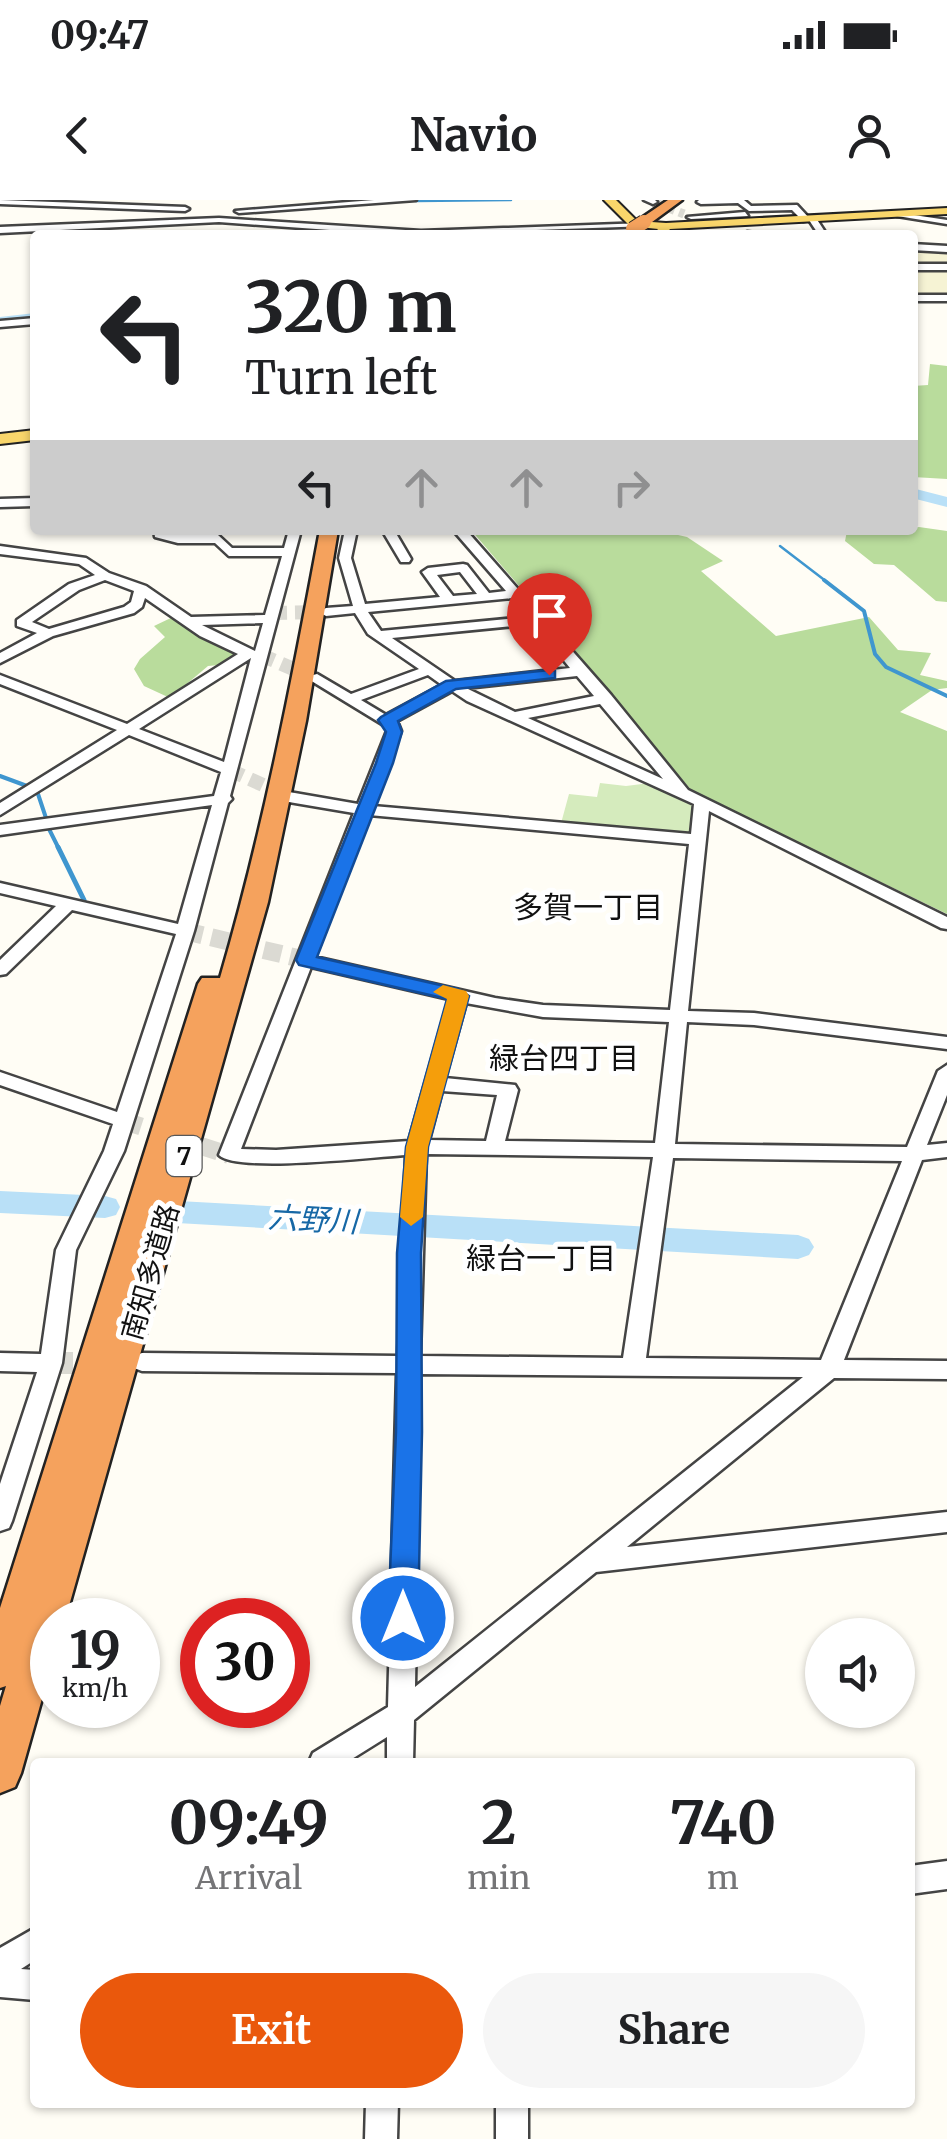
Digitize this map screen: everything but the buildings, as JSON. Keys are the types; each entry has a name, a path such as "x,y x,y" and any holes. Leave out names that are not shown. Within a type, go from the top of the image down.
{"highway":[{"path":"649,221 676,200"},
{"path":"649,221 695,200"},
{"name":"南知多道路","path":"0,1670 179,1096 235,901 314,535"},
{"name":"南知多道路","path":"0,1773 152,1266 255,902 295,720 328,535"}],"main road":[{"path":"610,200 630,222 708,224 763,214 809,219 947,211"},
{"path":"0,439 30,436"}],"street":[{"path":"0,201 217,210 412,200"},
{"path":"708,224 684,214 695,200 740,201 763,214"},
{"path":"886,200 898,214 947,222"},
{"path":"912,200 924,212"},
{"path":"91,225 112,203"},
{"path":"217,210 238,221"},
{"path":"692,217 763,214"},
{"path":"809,219 818,230"},
{"path":"0,230 238,221 364,230"},
{"path":"490,230 649,221"},
{"path":"918,247 947,249"},
{"path":"918,267 947,267"},
{"path":"918,298 947,298"},
{"path":"0,321 30,317"},
{"path":"0,321 30,319"},
{"path":"22,322 16,334 26,334"},
{"path":"0,503 30,502"},
{"path":"164,535 178,539 218,538 225,545 285,546 290,538"},
{"path":"350,535 345,558 362,619 452,685 513,717 702,802 947,924"},
{"path":"391,535 405,559"},
{"path":"463,535 683,793"},
{"path":"0,1521 50,1364 66,1250 104,1174 124,1122 185,931 224,799 255,655 270,619 290,538"},
{"path":"0,550 69,557 91,565 105,576 142,589 190,621 255,655"},
{"path":"449,600 428,572 463,568 486,597"},
{"path":"48,633 22,623 74,587 105,576"},
{"path":"0,659 48,633 130,610 137,604 142,589"},
{"path":"326,612 514,594"},
{"path":"190,621 270,619"},
{"path":"379,635 537,620"},
{"path":"0,810 255,655"},
{"path":"353,698 430,670"},
{"path":"386,720 452,685 582,671"},
{"path":"312,677 394,725 394,732 229,1155 276,1157 417,1147 914,1154 947,1150"},
{"path":"0,680 230,770"},
{"path":"513,717 606,698"},
{"path":"289,798 365,810 698,840"},
{"path":"0,830 224,799"},
{"path":"633,1368 664,1152 702,802"},
{"path":"0,888 185,931"},
{"path":"0,970 68,904"},
{"path":"0,946 19,951"},
{"path":"306,960 458,996 544,1011 678,1013 947,1043"},
{"path":"400,1758 409,1253 417,1147 458,996"},
{"path":"329,1758 404,1712 829,1369 947,1071"},
{"path":"0,1078 124,1122"},
{"path":"435,1084 508,1090 494,1148"},
{"path":"0,1362 50,1364"},
{"path":"142,1362 947,1370"},
{"path":"593,1561 947,1522"},
{"path":"915,1879 947,1875"},
{"path":"0,1965 30,1946"},
{"path":"0,1982 30,1985"},
{"path":"381,2139 382,2108"},
{"path":"512,2108 512,2139"}],"shaded area":[{"path":"918,249 947,251 947,294 918,294"}],"green space":[{"path":"930,364 947,366 947,479 918,477 918,386 928,385"},
{"path":"918,527 947,531 947,602 936,601 894,565 874,564 845,541 846,535 918,535"},
{"path":"475,535 687,537 723,561 701,571 776,636 869,617 898,650 931,653 920,675 947,681 947,688 932,690 900,712 947,731 947,914 692,791 546,621 561,618 554,608 538,608"},
{"path":"175,616 241,654 229,664 208,666 170,698 144,686 134,669 165,637 154,626"},
{"path":"658,782 702,802 699,840 560,827 569,794 597,797 600,783 626,786"}],"waterway":[{"path":"416,201 511,200"},
{"path":"0,321 30,318"},
{"path":"918,495 947,502"},
{"path":"780,546 827,582"},
{"path":"824,580 864,611 875,654 886,667 947,696"},
{"path":"0,776 27,786"},
{"path":"37,791 46,818"},
{"path":"49,829 58,847"},
{"path":"58,847 84,900"},
{"name":"六野川","path":"0,1202 105,1207"},
{"name":"六野川","path":"142,1210 798,1247"}],"tunnel":[{"path":"653,202 684,214"},
{"path":"273,613 326,612"},
{"path":"261,655 312,677"},
{"path":"230,770 289,797"},
{"path":"185,931 306,960"},
{"path":"124,1121 229,1155"},
{"path":"51,1363 105,1363"}],"slow traffic":[{"path":"411,1217 417,1147 458,996 443,992"}],"district":[{"name":"多賀一丁目","path":"588,907"},
{"name":"緑台四丁目","path":"564,1058"},
{"name":"緑台一丁目","path":"541,1258"}],"route":[{"path":"403,1618 409,1253 417,1147 458,996 306,960 384,763 394,732 394,725 386,720 452,685 549,675"}]}
